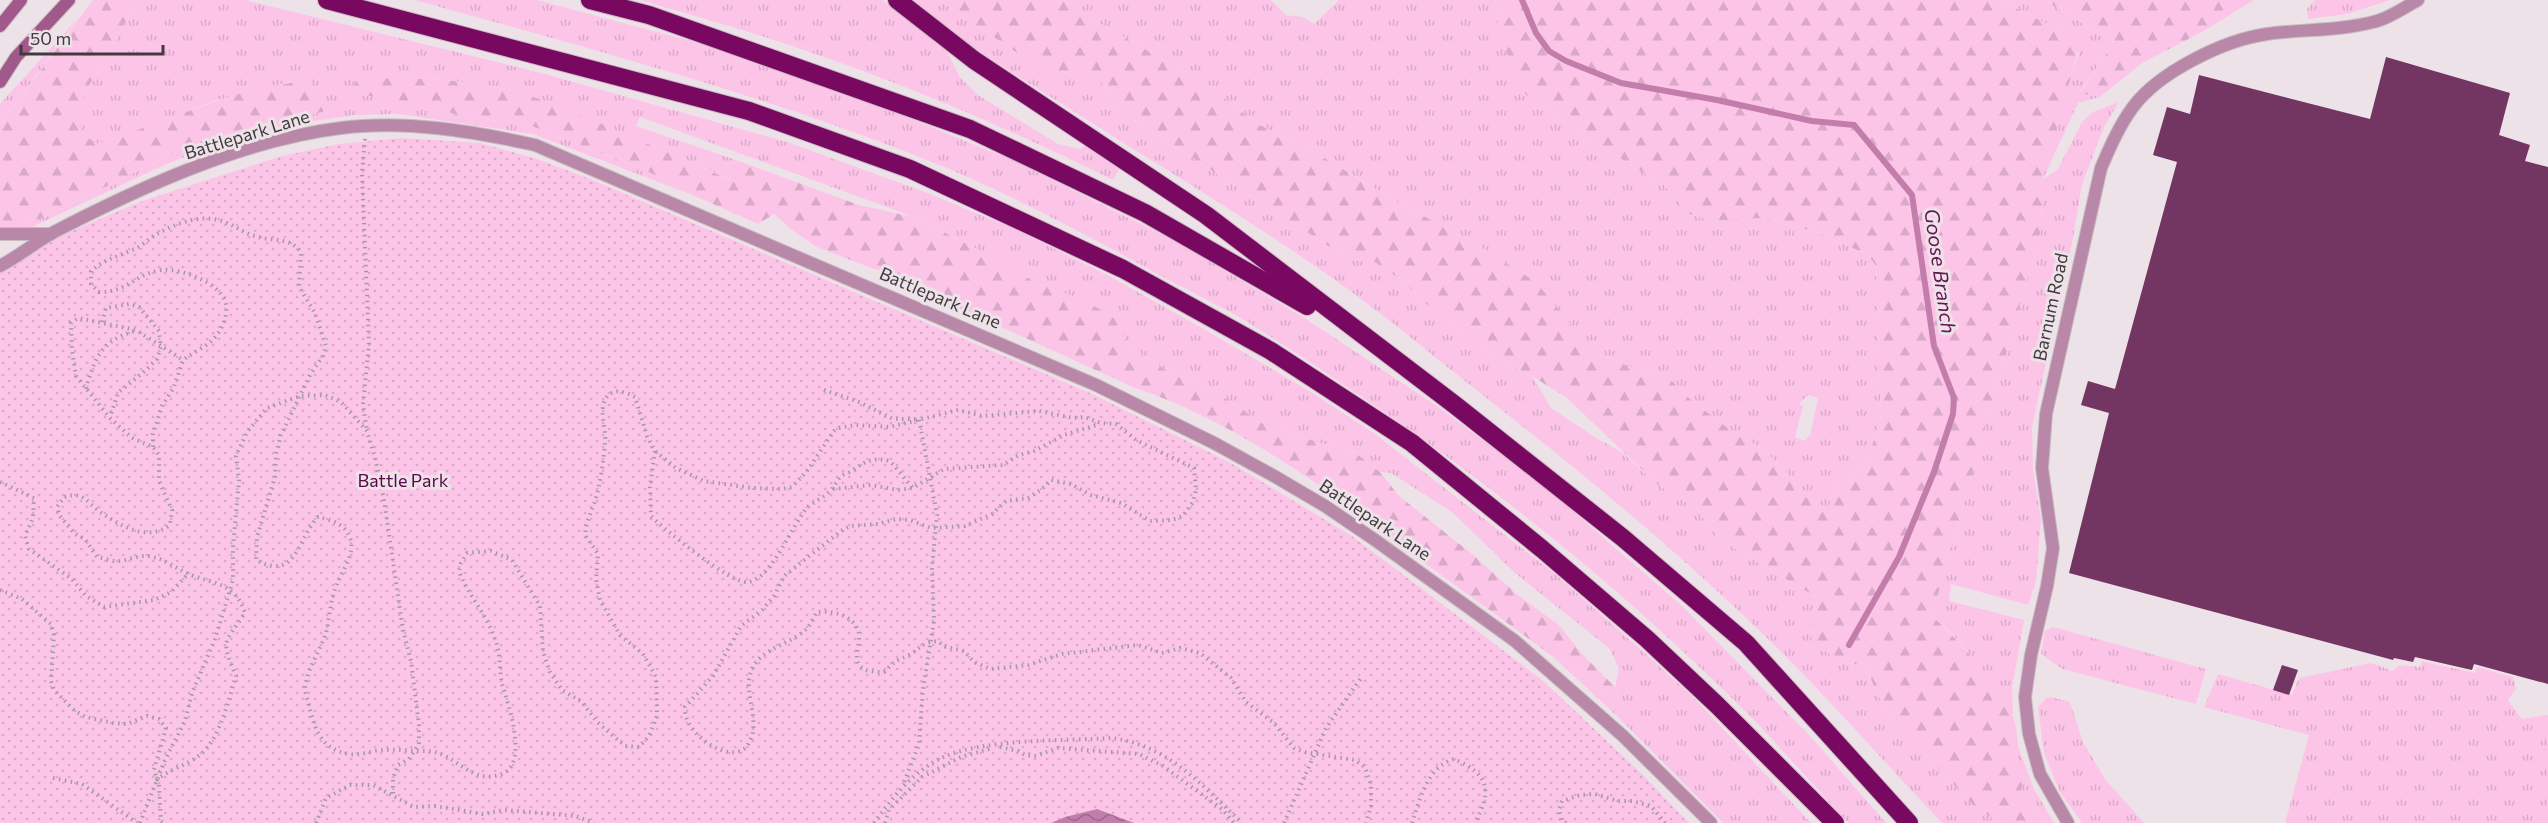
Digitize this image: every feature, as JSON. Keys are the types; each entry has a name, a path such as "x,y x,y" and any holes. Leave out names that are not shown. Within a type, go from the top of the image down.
{"highway":[{"path":"327,0 750,111 910,169 1123,269 1271,351 1412,443 1542,549 1647,639 1835,823"},
{"path":"591,0 671,22 970,129 1145,213 1286,292 1455,405"},
{"path":"897,0 974,60 1206,215 1455,405 1623,538 1746,643 1909,823"}],"main road":[{"path":"0,26 21,0"},
{"path":"0,82 16,57 69,0"}],"street":[{"name":"Barnum Road","path":"2068,823 2040,774 2029,734 2025,697 2031,655 2053,548 2042,468 2046,414 2101,168 2114,135 2134,106 2157,84 2199,56 2266,34 2347,27 2378,21 2418,0"},
{"name":"Battlepark Lane","path":"0,266 25,253 52,234 159,182 228,156 288,138 341,128 396,125 488,134 535,145 1096,385 1214,443 1325,506 1515,640 1623,736 1711,823"},
{"name":"Battlepark Lane","path":"0,234 52,234"}],"path":[{"path":"366,127 363,174 369,344 363,405 384,500 403,630 411,661 419,725 419,744 410,759 398,765 393,778 393,797"},
{"path":"153,447 153,434 162,406 174,387 183,360 208,344 223,325 226,311 225,301 219,292 192,274 172,269 146,273 113,292 99,292 91,284 91,271 99,263 132,250 147,243 154,236 187,222 212,219 235,225 252,236 295,244 302,252 299,287 315,313 326,346 281,435 276,454 275,477 257,537 256,560 275,567 286,564 302,545 310,525 318,517 338,522 350,536 352,545 345,570 337,584 321,648 310,669 305,690 313,723 321,740 351,755 379,750 436,751 445,754 461,768 483,777 503,773 510,769 515,760 511,713 502,681 500,655 495,637 459,571 467,553 490,551 512,560 540,606 543,652 550,672 562,690 582,702 597,722 625,746 639,747 649,736 658,709 656,677 643,654 620,635 600,600 596,579 598,554 585,535 589,513 597,495 604,454 606,429 603,409 606,399 615,392 626,392 635,397 647,436 655,451 676,468 705,481 752,489 792,487 807,471 834,431 855,425 890,427 958,411 982,416 1039,411 1116,424 1136,440 1194,468 1196,490 1193,502 1183,516 1172,520 1150,521 1121,504 1091,495 1071,484 1051,480 1028,498 1006,501 992,514 965,526 936,529 910,520 896,519 878,524 850,526 832,537 784,576 774,596 762,610 741,626 712,676 685,708 684,713 689,727 701,740 723,751 741,751 747,747 752,736 754,720 748,688 753,668 763,656 806,630 817,612 829,611 846,616 853,621 860,637 857,654 859,664 862,669 873,671 884,672 897,658 908,655 919,645 937,641 946,647 964,651 974,662 990,669 1028,665 1062,654 1138,645 1162,653 1180,648 1200,653 1231,678 1246,702 1274,723 1294,748 1355,759 1365,766 1371,785 1371,806 1366,823"},
{"path":"102,322 106,308 110,306 129,304 139,307 159,332 161,347 157,358 147,369 118,393 110,418"},
{"path":"156,780 166,772 203,753 225,714 236,676 226,651 225,642 245,613 241,600 230,591 218,583 188,574 172,563 146,555 118,562 97,557 85,539 75,534 60,516 57,507 64,497 75,494 88,499 98,511 128,529 150,534 162,531 170,525 171,510 159,481 159,454 153,447 132,438 110,418 76,376 71,323 78,318 136,330 183,360"},
{"path":"86,389 93,364 101,350 110,341 136,330"},
{"path":"824,390 859,402 893,419 919,419"},
{"path":"54,778 82,784 139,823 156,780 185,721 192,693 205,666 234,580 233,547 239,480 236,456 247,432 267,408 300,396 325,394 341,402 367,431"},
{"path":"874,823 903,785 919,744 923,688 934,621 932,568 937,515 919,419"},
{"path":"832,490 872,484 898,490 913,488 944,469 1003,465 1019,454 1034,451 1064,435 1101,423"},
{"path":"655,451 650,487 651,516 668,534 711,562 726,575 745,583 757,580 782,551 807,508 832,490 842,475 868,460 890,461 913,488"},
{"path":"0,482 34,498 33,518 25,536 29,549 72,579 86,596 104,607 154,600 171,592 188,574"},
{"path":"0,590 22,599 51,624 54,635 51,681 54,690 75,711 86,717 127,724 147,716 159,719 166,728 154,770 159,785 161,821 164,823"},
{"path":"1284,823 1326,728 1361,678"},
{"path":"903,785 940,759 982,746 1112,738 1133,741 1158,752 1187,770 1242,823"},
{"path":"885,823 889,810 922,777 982,749 998,747 1036,756 1058,748 1139,754 1163,766 1223,810 1234,823"},
{"path":"1412,823 1429,779 1445,762 1454,759 1473,770 1484,782 1486,800 1475,823"},
{"path":"316,823 326,798 350,785 373,785 414,807 435,806 483,814 504,810 576,816 594,823"},
{"path":"1566,823 1561,820 1559,809 1562,801 1580,795 1594,794 1651,806 1665,823"}],"green space":[{"path":"93,0 137,0 84,94 80,130 96,144 201,106 281,84 309,81 324,101 323,112 273,121 196,141 46,217 0,230 0,125"},
{"path":"137,0 245,0 545,74 787,142 925,192 1017,230 1113,278 1202,328 1311,392 1375,434 1555,574 1648,656 1695,699 1811,823 1723,823 1617,716 1552,656 1590,673 1607,697 1619,700 1615,687 1619,669 1610,649 1515,573 1452,512 1391,473 1380,472 1352,450 1323,444 1257,421 1238,406 1197,382 1166,370 1140,353 1128,344 1114,318 1087,302 1034,282 1012,267 914,217 640,117 636,126 739,161 726,165 732,180 565,109 513,90 447,80 394,78 352,93 423,104 461,116 529,125 645,170 695,196 533,134 398,114 355,115 300,123 221,142 160,167 0,242 0,230 46,217 196,141 273,121 323,112 289,82 214,101 96,144 79,130 84,94"},
{"path":"415,0 537,0 760,62 828,85 1012,160 1179,243 1306,319 1437,406 1544,486 1682,606 1812,738 1886,823 1848,823 1757,723 1669,638 1529,519 1381,410 1232,313 1038,210 907,152 725,89"},
{"path":"640,0 882,0 947,52 960,77 978,95 1058,144 1081,149 1085,144 1121,166 1113,180 994,124 872,74 734,27"},
{"path":"911,0 939,0 1041,69 1100,80 1118,110 1350,260 1375,261 1403,281 1420,299 1503,364 1532,376 1551,408 1623,453 1658,485 1696,508 1719,539 1818,598 1810,625 1838,660 1867,667 1875,690 1893,721 1973,805 1999,823 1942,823 1832,704 1729,602 1620,506 1380,313 1281,243 989,58"},
{"path":"939,0 1064,0 1085,15 1206,84 1257,124 1316,153 1397,202 1471,241 1536,282 1592,350 1617,362 1672,381 1690,399 1729,429 1764,450 1818,506 1829,506 1837,483 1853,474 1868,459 1881,417 1876,266 1868,255 1817,232 1762,218 1712,221 1689,214 1665,186 1567,125 1547,105 1526,95 1497,32 1499,6 1495,0 2000,0 2065,33 2080,44 2042,180 2041,230 1932,616 1978,664 2008,706 2013,717 2019,749 2011,761 2023,780 2021,793 2047,823 1999,823 1973,805 1893,721 1875,690 1867,667 1838,660 1812,642 1810,625 1818,598 1719,539 1696,508 1658,485 1567,398 1532,376 1503,364 1420,299 1403,281 1375,262 1350,260 1118,110 1100,80 1041,69"},
{"path":"1064,0 1271,0 1286,15 1303,17 1314,24 1339,0 1495,0 1499,6 1497,32 1526,94 1547,105 1567,125 1665,186 1689,214 1713,221 1762,218 1817,232 1868,255 1876,267 1881,417 1868,459 1853,474 1837,483 1829,506 1818,506 1764,450 1729,429 1690,399 1672,381 1617,362 1592,350 1535,282 1471,241 1397,202 1316,153 1257,124 1206,84 1085,15","holes":["1808,395 1818,398 1811,433 1805,441 1795,437 1803,406 1799,404"]},
{"path":"2000,0 2044,0 2114,42 2080,92 2100,97 2078,103 2043,179 2058,169 2082,122 2093,112 2119,102 2105,125 2082,184 2073,238 2032,427 2033,470 2041,520 2036,581 2028,605 1951,584 1949,601 2024,620 2012,688 2013,715 1966,650 1932,616 2041,230 2042,180 2067,86 2079,53 2065,33"},
{"path":"2044,0 2254,0 2202,32 2142,63 2100,97 2080,93 2114,42"},
{"path":"2315,0 2390,0 2347,14 2308,19 2307,9"},
{"path":"79,17 0,125 0,104"},
{"path":"394,78 447,80 513,90 565,108 731,180 726,165 739,161 859,205 914,217 1012,267 1034,282 1086,301 1114,318 1128,344 1140,353 1166,370 1197,382 1238,406 1257,421 1323,444 1352,450 1380,472 1399,496 1472,554 1519,596 1559,625 1582,654 1615,687 1619,701 1607,697 1590,673 1552,656 1300,472 1236,433 1168,400 1133,387 946,302 919,280 874,269 817,247 774,214 758,224 695,196 645,170 529,125 461,116 423,104 351,93 356,81"},
{"name":"Battle Park","path":"402,138 480,143 537,159 590,179 1090,393 1229,462 1352,536 1542,680 1642,774 1689,823 1134,823 1097,809 1051,823 0,823 0,267 39,245 142,201 282,156 339,144"},
{"path":"2053,627 2206,669 2196,704 2062,669 2041,654 2045,631"},
{"path":"2422,661 2475,673 2477,667 2513,677 2516,689 2508,700 2522,719 2548,715 2548,823 2285,823 2309,735 2204,707 2218,674 2292,695 2299,678 2371,663 2393,671 2399,665 2420,667"},
{"path":"2051,697 2070,702 2083,742 2105,779 2144,823 2082,823 2060,792 2044,753 2038,707 2046,698"},
{"path":"2019,749 2034,789 2054,823 2047,823 2021,793 2011,761"}],"water":[{"path":"1097,809 1134,823 1051,823 1065,817"}],"building":[{"path":"2386,57 2510,93 2499,135 2530,145 2525,161 2548,167 2548,684 2474,664 2472,670 2415,657 2413,662 2394,658 2393,660 2069,573 2109,413 2081,405 2088,381 2115,389 2177,162 2153,155 2167,107 2190,114 2199,75 2370,119"},
{"path":"2282,665 2298,670 2289,695 2273,690"}],"waterway":[{"name":"Goose Branch","path":"1522,0 1536,33 1549,51 1566,61 1621,83 1717,100 1812,121 1854,125 1912,195 1934,346 1954,398 1953,414 1934,472 1899,557 1849,645"}]}
